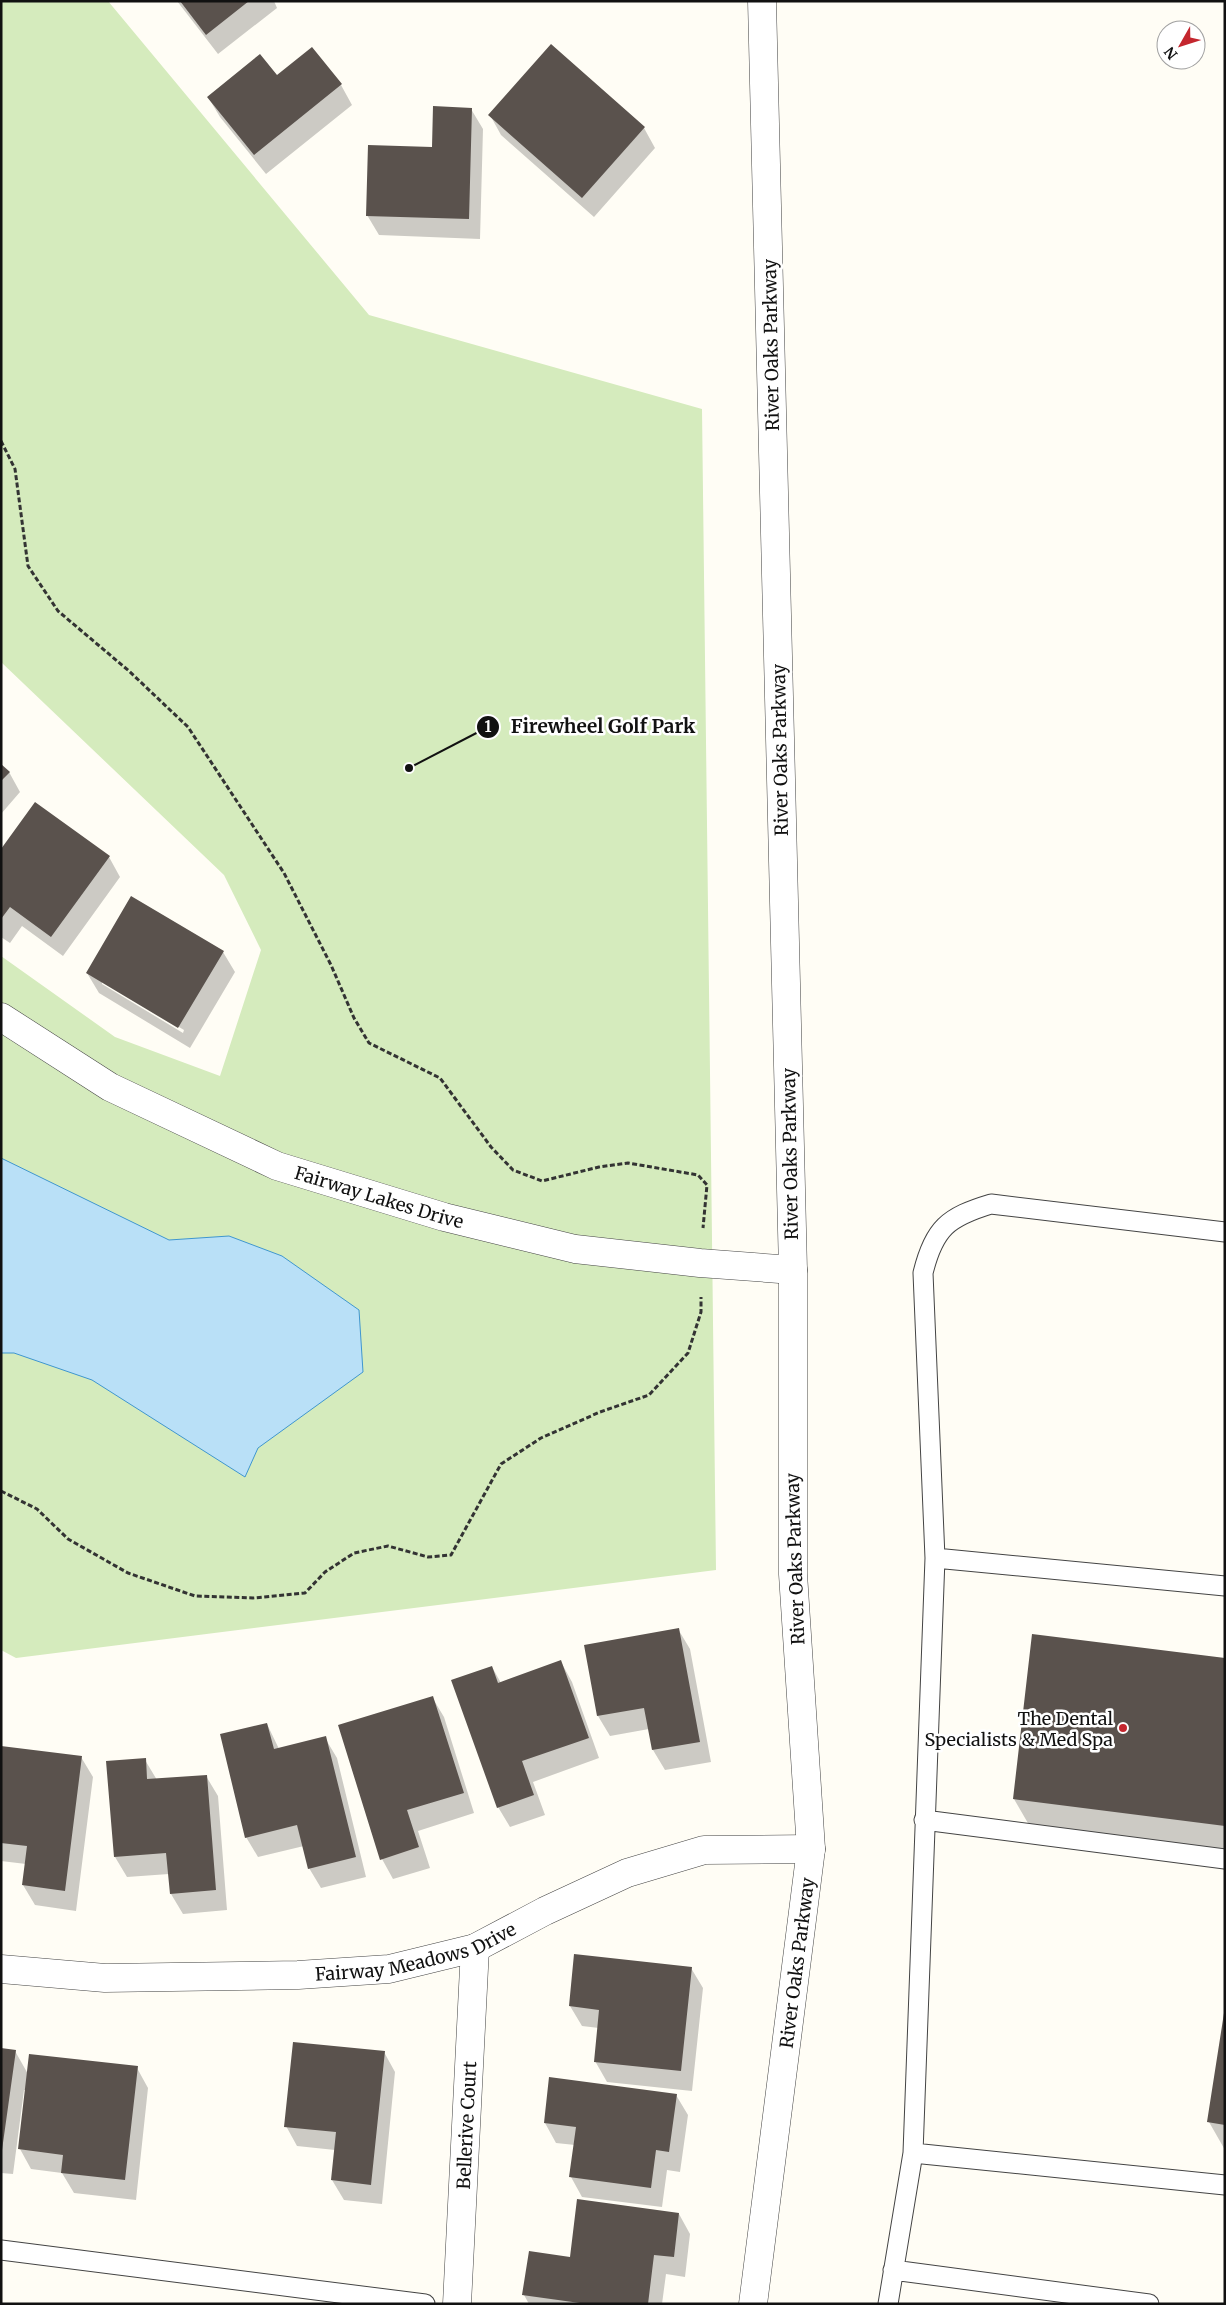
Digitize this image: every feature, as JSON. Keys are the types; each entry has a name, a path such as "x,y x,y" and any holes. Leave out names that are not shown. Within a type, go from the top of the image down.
{"street":[{"name":"River Oaks Parkway","path":"753,2304 811,1849 793,1574 792,1270 762,1"},
{"name":"Fairway Lakes Drive","path":"1,1017 110,1087 277,1166 444,1218 575,1249 700,1263 792,1270"},
{"name":"Fairway Meadows Drive","path":"1,1969 105,1978 298,1975 389,1969 475,1948 545,1911 627,1873 696,1852 704,1850 811,1849"},
{"name":"Bellerive Court","path":"457,2304 475,1948"}],"lane":[{"path":"888,2304 913,2154 935,1558 923,1273 929,1247 944,1226 968,1211 991,1204 1225,1232"},
{"path":"935,1558 1225,1586"},
{"path":"924,1820 1225,1859"},
{"path":"913,2154 1225,2185"},
{"path":"1,2250 425,2304"},
{"path":"893,2270 1109,2301 1149,2304"}],"green space":[{"path":"1,1 108,1 369,315 702,409 716,1570 16,1658 1,1650 1,956 115,1037 220,1076 261,950 224,875 1,662"}],"water":[{"path":"1,1158 169,1240 229,1236 282,1256 359,1310 363,1372 258,1448 245,1477 92,1380 14,1353 1,1353"}],"building":[{"path":"180,1 249,1 206,35"},
{"path":"551,44 645,127 582,198 488,115"},
{"path":"312,47 342,84 254,155 207,97 260,54 277,75"},
{"path":"433,106 472,108 469,219 366,216 368,145 432,147"},
{"path":"1,764 10,772 1,781"},
{"path":"35,802 110,856 51,937 10,907 1,919 1,849"},
{"path":"131,896 224,951 178,1028 86,973"},
{"path":"679,1628 700,1742 652,1750 644,1708 597,1716 584,1645"},
{"name":"The Dental Specialists & Med Spa","path":"1032,1634 1225,1658 1225,1826 1013,1799"},
{"path":"561,1660 589,1738 522,1761 534,1795 497,1808 451,1680 492,1666 498,1683"},
{"path":"433,1696 464,1793 407,1810 419,1847 380,1860 338,1725"},
{"path":"267,1723 274,1749 326,1736 356,1857 308,1869 297,1825 245,1838 220,1734"},
{"path":"1,1746 82,1756 65,1891 22,1885 27,1846 1,1843"},
{"path":"146,1758 147,1779 207,1775 216,1890 170,1894 166,1853 114,1857 106,1761"},
{"path":"574,1954 692,1967 681,2071 594,2062 599,2010 569,2006"},
{"path":"1225,2013 1225,2125 1207,2122"},
{"path":"293,2042 385,2051 371,2185 331,2180 336,2132 284,2127"},
{"path":"1,2048 16,2050 2,2150 1,2150"},
{"path":"29,2054 138,2066 125,2180 61,2173 63,2155 18,2149"},
{"path":"549,2077 677,2094 669,2152 656,2150 651,2188 569,2177 576,2127 544,2123"},
{"path":"577,2199 679,2213 674,2257 654,2255 648,2304 587,2304 522,2295 529,2251 570,2257"}],"place":[{"name":"Firewheel Golf Park","path":"409,768"},
{"name":"The Dental Specialists & Med Spa","path":"1123,1728"}]}
